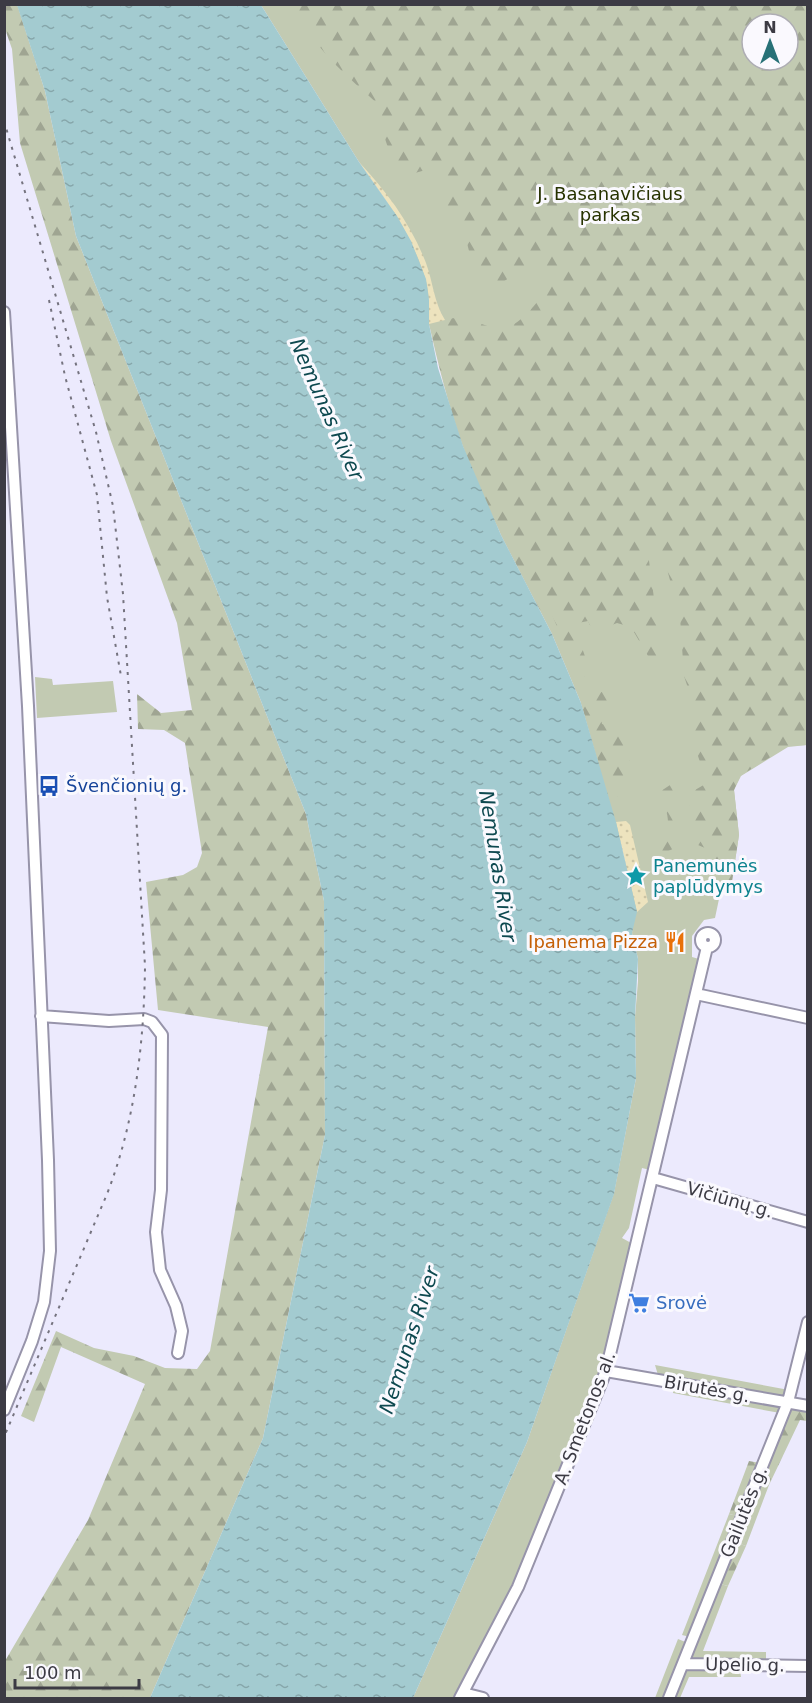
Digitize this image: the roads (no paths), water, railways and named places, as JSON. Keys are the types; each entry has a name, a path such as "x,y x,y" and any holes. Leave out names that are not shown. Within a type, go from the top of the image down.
{"street":[{"path":"4,312 25,653 48,1160 48,1268 44,1302 32,1341 4,1410"},
{"name":"A. Smetonos al.","path":"461,1696 518,1587 606,1371 707,947"},
{"path":"696,994 807,1018"},
{"path":"41,1016 110,1021 144,1019 152,1022 162,1035 161,1190 156,1232 160,1270 176,1306 182,1331 178,1353"},
{"name":"Vičiūnų g.","path":"653,1178 807,1222"},
{"name":"Gailutės g.","path":"669,1698 788,1402 807,1322"},
{"name":"Birutės g.","path":"606,1371 807,1406"},
{"name":"Upelio g.","path":"683,1664 807,1666"},
{"path":"461,1696 483,1698"}],"water":[{"name":"Nemunas River","path":"17,5 261,5 411,241 426,279 429,324 438,368 463,446 501,535 552,634 581,703 616,822 637,912 632,933 638,959 635,1017 636,1078 614,1194 527,1442 413,1698 150,1698 263,1438 325,1135 324,901 306,814 76,236 45,91"}],"railway":[{"path":"4,121 96,432 113,506 123,594 145,966 143,1024 136,1082 117,1167 4,1437"},
{"path":"49,300 65,376 97,495 107,597 121,676"}],"place":[{"name":"Švenčionių g.","path":"49,786"},
{"name":"Panemunės paplūdymys","path":"636,876"},
{"name":"Ipanema Pizza","path":"675,942"},
{"name":"Srovė","path":"639,1303"}],"park label":[{"name":"J. Basanavičiaus parkas","path":"610,204"}]}
